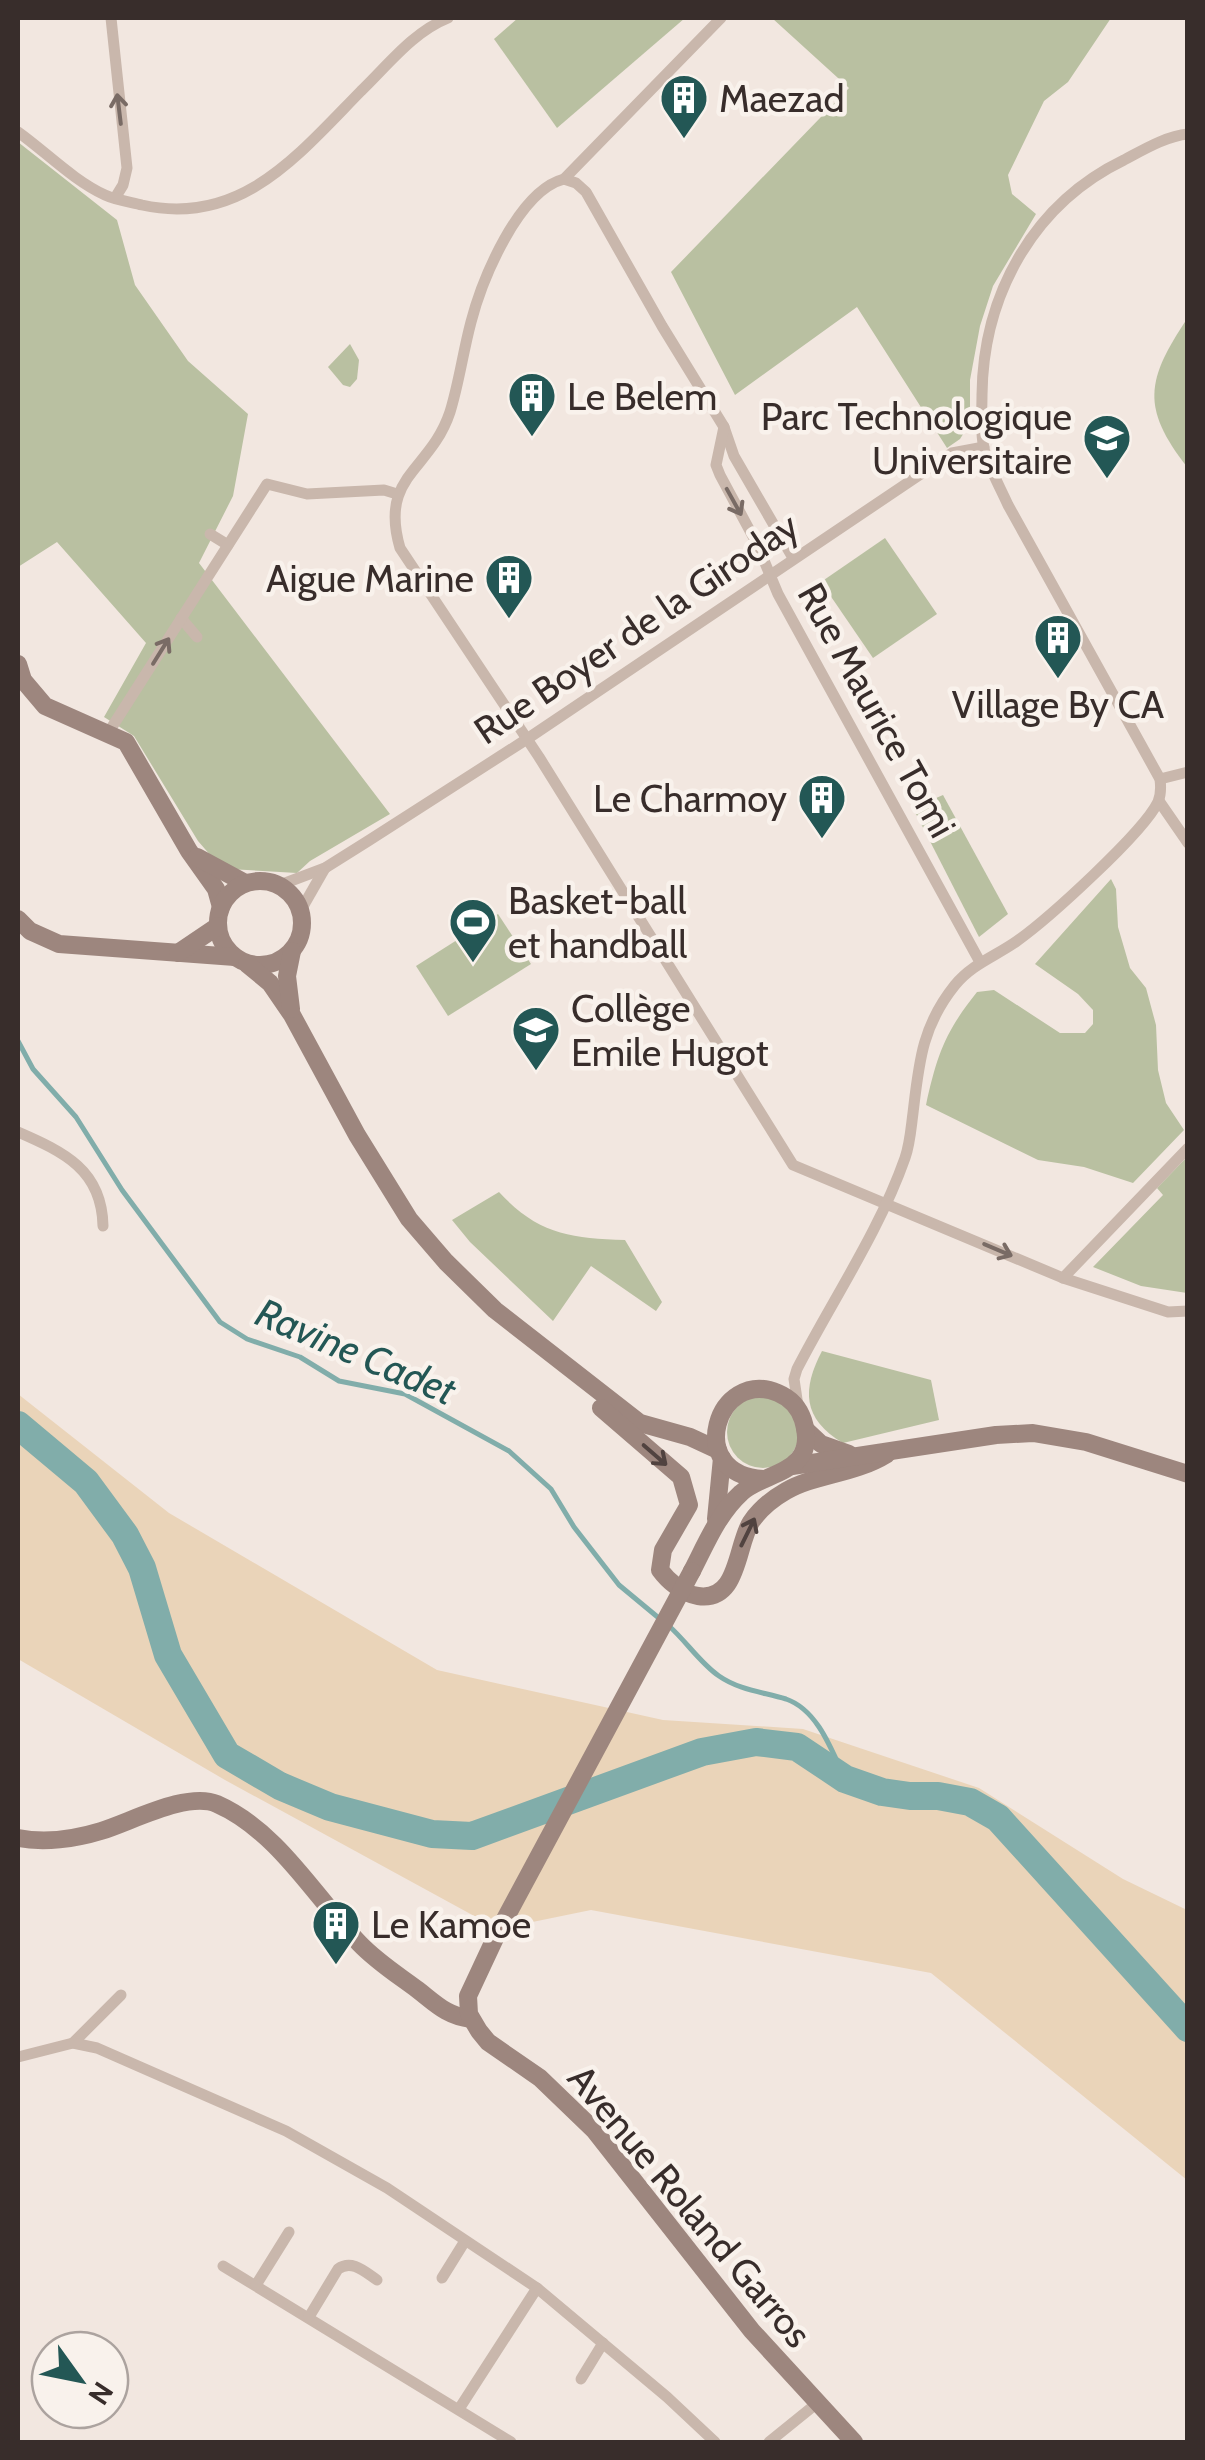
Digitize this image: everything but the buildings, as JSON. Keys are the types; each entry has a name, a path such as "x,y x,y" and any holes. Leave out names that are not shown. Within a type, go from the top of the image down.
{"main road":[{"path":"18,664 23,680 45,706 112,734 126,742 137,757 189,851 216,889 223,944 270,983 409,1219 446,1262 494,1310 640,1423 690,1437 720,1454 740,1474 763,1479"},
{"path":"189,851 245,883"},
{"path":"178,953 219,917 226,897 245,883 263,880 280,885 293,895 303,924 287,976 292,1015"},
{"path":"18,919 30,931 58,944 178,953 263,966 292,951"},
{"path":"560,1364 576,1386 681,1477 689,1504 662,1550 660,1570 667,1580 692,1595 710,1596 723,1590 732,1578 749,1525 762,1508 788,1489 855,1470 887,1454"},
{"path":"470,2019 472,1986 716,1524 744,1489 784,1473 800,1456 805,1430 799,1410 772,1390 744,1392 722,1411 716,1425 720,1454 716,1524"},
{"path":"690,1437 716,1425"},
{"path":"805,1430 832,1450 860,1456"},
{"path":"792,1466 1033,1433 1086,1442 1188,1474"},
{"name":"Avenue Roland Garros","path":"18,1838 65,1839 98,1832 181,1803 213,1802 258,1832 383,1966 448,2014 470,2019 488,2042 540,2078 594,2130 752,2331 854,2442"},
{"path":"420,1991 450,1998 472,1986"}],"street":[{"path":"111,18 127,168 115,198"},
{"path":"18,132 94,189 115,198 163,210 191,211 217,206 244,194 306,148 408,43 448,18"},
{"path":"721,18 564,180 540,190 524,208 496,258 471,319 450,412 427,457 410,472 397,494 396,534 409,565 526,739 794,1165 1064,1278 1155,1308 1188,1310"},
{"path":"772,1390 794,1379 885,1203 907,1152 926,1030 958,982 980,962 1042,922 1130,837 1158,801 1160,779 1008,505 984,447 982,379 990,330 1005,282 1031,236 1082,183 1138,153 1188,134"},
{"name":"Rue Maurice Tomi","path":"564,180 576,183 586,192 724,427 734,456 793,558"},
{"name":"Rue Maurice Tomi","path":"724,427 716,465 778,594 980,962"},
{"name":"Rue Boyer de la Giroday","path":"280,885 325,868 526,739 952,453 984,447"},
{"path":"112,734 128,692 267,484 307,494 384,490 397,494"},
{"path":"210,534 228,546"},
{"path":"181,618 196,637"},
{"path":"1160,779 1188,772"},
{"path":"1158,801 1188,844"},
{"name":"Rue Boyer de la Giroday","path":"301,910 325,868"},
{"path":"18,1132 63,1155 92,1179 100,1197 103,1226"},
{"path":"1064,1278 1188,1148"},
{"path":"794,1379 799,1410"},
{"path":"73,2043 121,1995"},
{"path":"18,2057 73,2043 97,2048 286,2132 386,2188 536,2288 715,2442"},
{"path":"256,2285 289,2232"},
{"path":"442,2278 465,2240"},
{"path":"309,2318 338,2269 345,2264 352,2264 377,2280"},
{"path":"223,2266 512,2442"},
{"path":"460,2410 536,2288"},
{"path":"582,2379 604,2343"},
{"path":"768,2442 816,2404"}],"green space":[{"path":"518,18 685,18 557,128 494,39"},
{"path":"772,18 1111,18 1068,82 1044,101 1008,175 1012,194 1036,214 993,286 980,326 970,380 970,423 960,439 947,448 857,307 735,395 671,272 849,88"},
{"path":"18,142 117,220 135,285 188,361 248,414 233,496 199,563 390,814 310,861 297,873 229,869 218,864 198,841 134,736 104,717 146,643 57,542 18,567"},
{"path":"1187,319 1187,467 1162,428 1154,394 1163,360"},
{"path":"350,344 359,360 357,379 350,387 343,385 328,367"},
{"path":"885,538 937,614 873,658 821,582"},
{"path":"943,795 1008,914 979,937 913,808"},
{"path":"1111,879 1116,889 1118,927 1130,968 1146,988 1156,1025 1158,1070 1166,1103 1184,1130 1133,1183 1084,1167 1038,1160 926,1105 944,1045 977,992 994,990 1060,1033 1085,1033 1093,1024 1093,1010 1078,994 1035,964"},
{"name":"Basket-ball et handball","path":"498,914 531,964 448,1016 416,966"},
{"path":"1187,1157 1187,1293 1141,1286 1093,1267 1163,1195 1157,1188"},
{"path":"499,1192 527,1217 556,1231 625,1240 662,1302 656,1311 591,1266 553,1321 452,1220"},
{"path":"822,1351 931,1380 939,1420 843,1443 820,1424 810,1402 811,1378"},
{"path":"763,1396 788,1407 799,1432 788,1457 763,1468 738,1457 727,1432 738,1407"}],"sand":[{"path":"18,1394 169,1513 437,1670 663,1720 803,1729 979,1788 1123,1879 1187,1910 1187,2180 931,1973 591,1910 498,1929 225,1780 18,1659"}],"waterway":[{"name":"Ravine Cadet","path":"18,1041 33,1069 76,1117 122,1190 220,1322 247,1339 300,1357 339,1381 405,1394 509,1451 551,1489 574,1527 619,1585 660,1619"},
{"path":"18,1425 86,1482 125,1535 142,1568 168,1655 227,1755 280,1786 330,1807 432,1834 472,1836 702,1752 756,1742 797,1747 845,1779 882,1792 970,1802 998,1818 1188,2028"},
{"name":"Ravine Cadet","path":"669,1626 727,1681 786,1699 807,1712 823,1733 845,1779"}],"place":[{"name":"Maezad","path":"684,140"},
{"name":"Le Belem","path":"532,438"},
{"name":"Parc Technologique Universitaire","path":"1107,480"},
{"name":"Aigue Marine","path":"509,620"},
{"name":"Village By CA","path":"1058,680"},
{"name":"Le Charmoy","path":"822,840"},
{"name":"Basket-ball et handball","path":"473,964"},
{"name":"Collège Emile Hugot","path":"536,1072"},
{"name":"Le Kamoe","path":"336,1966"}]}
